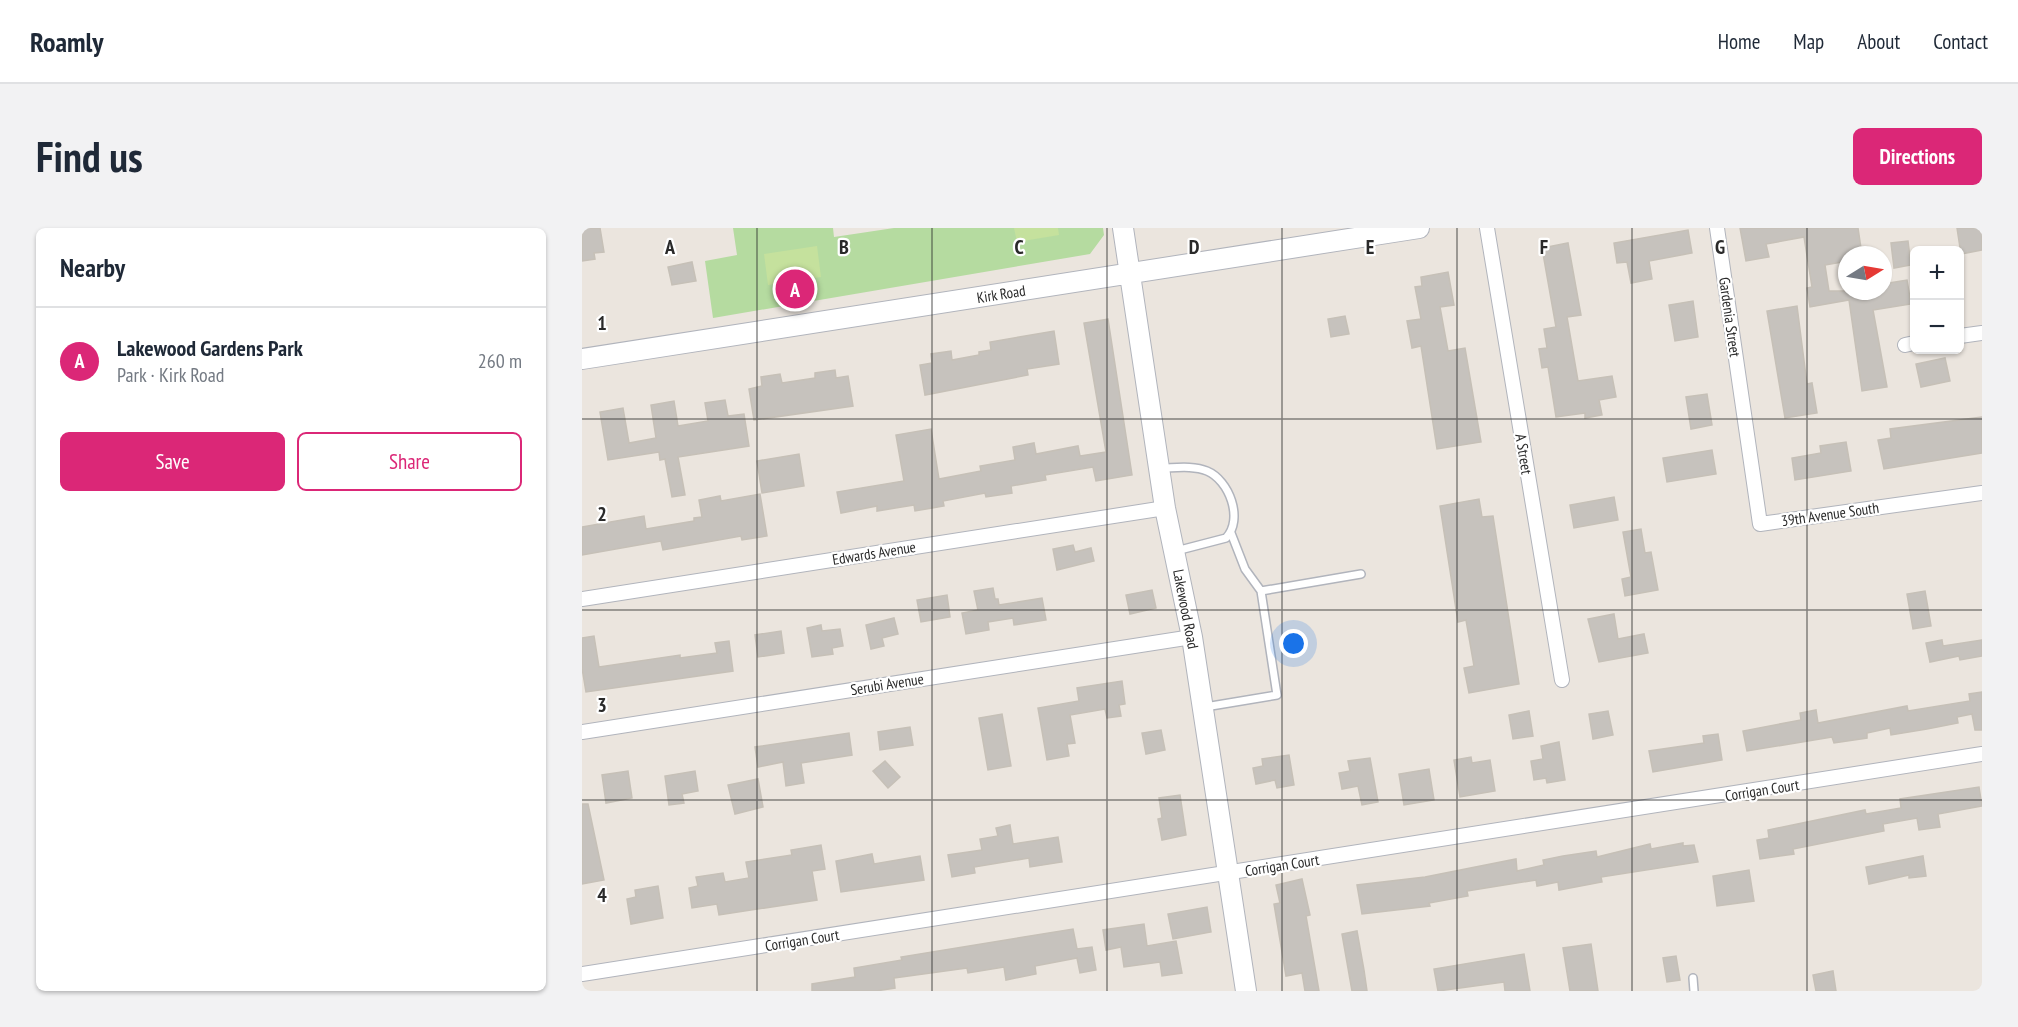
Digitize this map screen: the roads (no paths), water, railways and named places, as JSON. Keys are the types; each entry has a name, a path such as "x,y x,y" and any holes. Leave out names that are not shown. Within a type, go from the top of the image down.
{"street":[{"name":"Lakewood Road","path":"1123,228 1128,274 1165,508 1192,637 1245,991"},
{"name":"Kirk Road","path":"582,359 1419,228"},
{"name":"A Street","path":"1487,228 1562,680"},
{"name":"Gardenia Street","path":"1717,228 1737,370"},
{"path":"1964,335 1982,333"},
{"name":"39th Avenue South","path":"1737,370 1760,524 1982,493"},
{"name":"Edwards Avenue","path":"582,599 1165,508"},
{"name":"Serubi Avenue","path":"582,732 1192,637"},
{"name":"Corrigan Court","path":"582,974 1982,754"}],"lane":[{"path":"1159,468 1191,467 1207,471 1221,481 1228,493 1232,510 1234,522 1231,533 1226,538 1174,551"},
{"path":"1202,707 1277,694 1261,591 1245,569 1231,533"},
{"path":"1261,591 1361,574"},
{"path":"1693,978 1694,991"}],"place":[{"name":"Lakewood Gardens Park","path":"795,289"}]}
